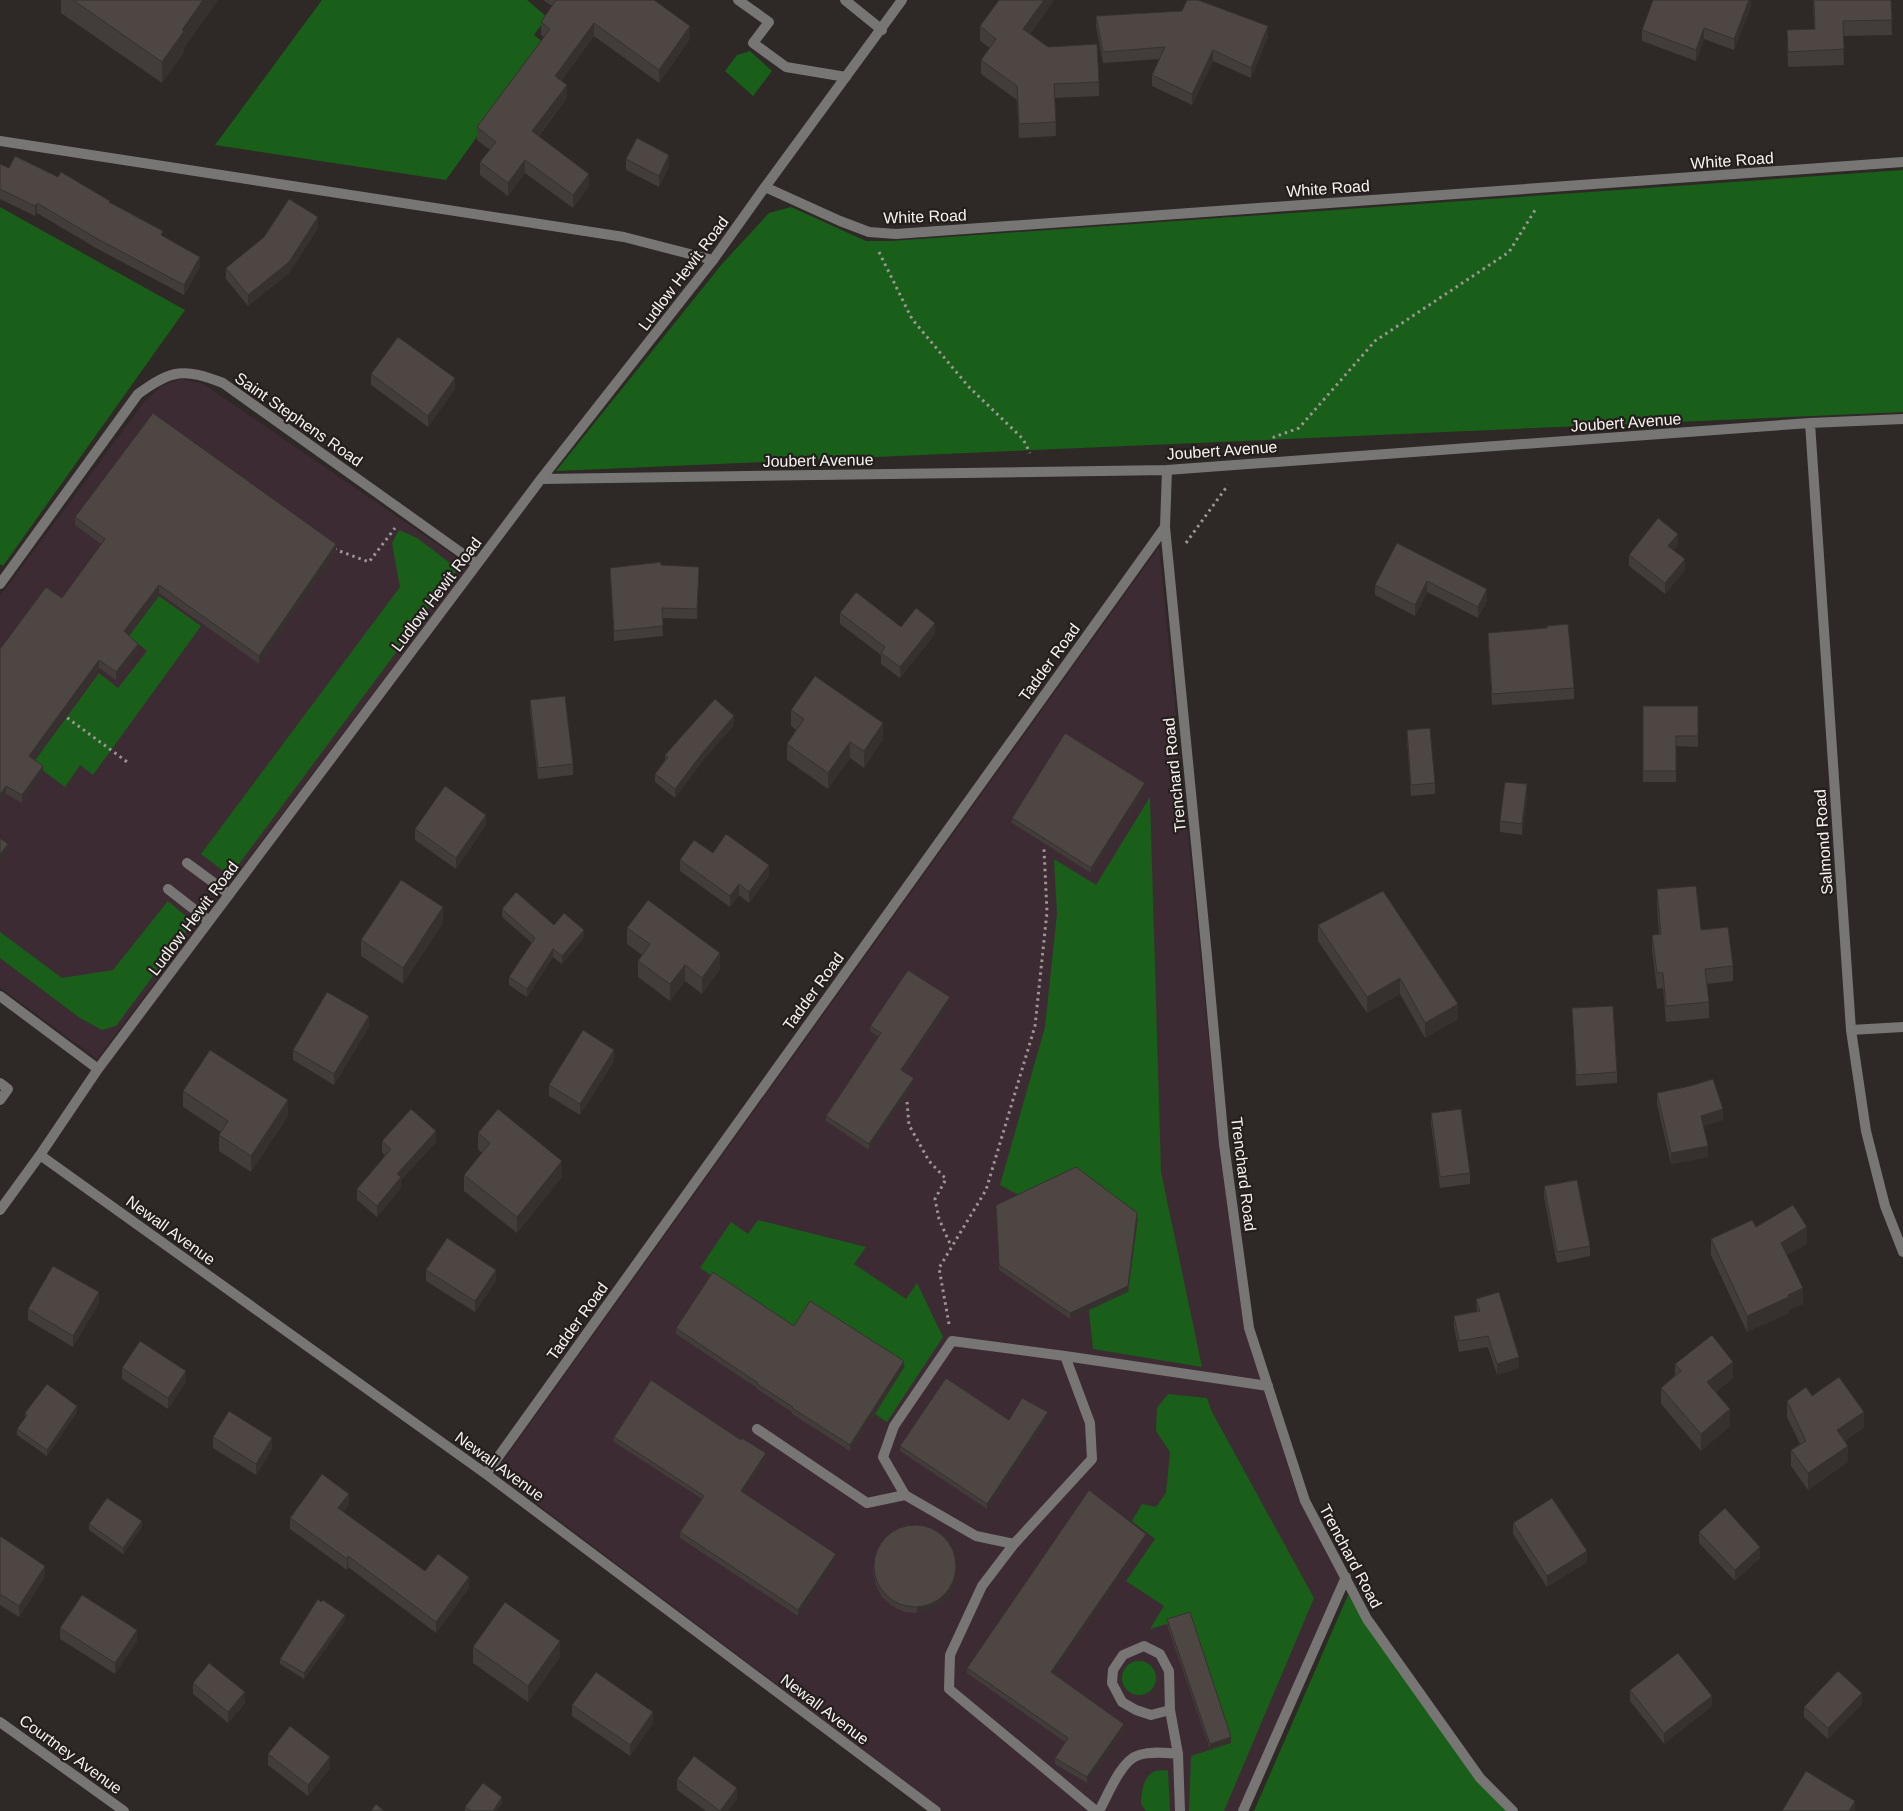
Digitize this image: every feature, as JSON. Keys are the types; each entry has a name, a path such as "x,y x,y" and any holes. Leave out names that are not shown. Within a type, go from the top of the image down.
{"street":[{"path":"738,0 768,22 753,43 786,67 846,77"},
{"path":"845,0 882,30"},
{"name":"Ludlow Hewit Road","path":"1,1208 40,1155 98,1069 228,894 541,480 713,260 902,0"},
{"path":"0,142 624,238 713,260"},
{"name":"White Road","path":"765,187 869,232 896,234 1903,162"},
{"name":"Saint Stephens Road","path":"0,584 138,394 159,378 182,372 198,373 223,383 477,564"},
{"name":"Joubert Avenue","path":"541,480 1167,470 1810,423 1903,419"},
{"name":"Salmond Road","path":"1810,423 1851,1030 1866,1131 1886,1206 1903,1252"},
{"name":"Trenchard Road","path":"1167,470 1165,527 1224,1144 1249,1328 1304,1501 1367,1619 1480,1778 1513,1811"},
{"name":"Tadder Road","path":"486,1474 1165,527"},
{"path":"187,863 228,894"},
{"path":"168,888 209,922"},
{"path":"0,996 98,1069"},
{"path":"1851,1030 1903,1028"},
{"path":"0,1083 8,1089 0,1100"},
{"name":"Newall Avenue","path":"40,1155 486,1474 936,1811"},
{"path":"1014,1544 976,1536 905,1495 883,1457 894,1426 952,1341 1268,1386"},
{"path":"1065,1356 1090,1423 1092,1459 1014,1544 982,1586 950,1654 950,1689 1098,1811 1123,1767 1138,1755 1154,1752 1178,1754"},
{"path":"757,1428 867,1503 905,1495"},
{"path":"1243,1811 1346,1578"},
{"path":"1170,1710 1151,1715 1136,1710 1122,1702 1112,1684 1113,1670 1123,1655 1144,1646 1160,1654 1169,1670 1170,1710 1178,1754 1180,1811"},
{"name":"Courtney Avenue","path":"0,1722 124,1811"}],"path":[{"path":"1270,462 1274,437 1299,428 1375,341 1509,252 1549,188"},
{"path":"869,232 912,319 968,386 1023,439 1038,472"},
{"path":"1169,568 1244,464"},
{"path":"332,548 370,562 406,514"},
{"path":"55,720 60,712 130,764"},
{"path":"952,1341 939,1268 986,1190 1035,1026 1047,912 1044,850"},
{"path":"906,1102 908,1125 929,1161 946,1179 935,1199 938,1219 951,1246"}],"shaded area":[{"path":"180,379 203,384 469,566 97,1059 0,987 0,596 144,402 161,386"},
{"path":"1159,547 1219,1141 1244,1327 1300,1503 1342,1578 1239,1811 944,1811 495,1472"}],"green space":[{"path":"322,0 527,0 547,17 534,35 544,43 446,180 215,145"},
{"path":"750,51 772,71 753,96 725,71 737,55"},
{"path":"1903,170 1903,412 556,471 722,264 769,213 791,207 866,241 891,241"},
{"path":"0,207 185,310 3,566 0,564"},
{"path":"399,530 417,538 458,569 230,876 201,854 400,587 392,543"},
{"path":"159,596 201,626 93,775 80,765 65,787 33,763 99,673 118,688 147,651 129,636"},
{"path":"1150,797 1161,1172 1202,1367 1093,1349 1089,1310 1128,1292 1138,1218 1076,1172 1023,1197 1000,1185 1045,1027 1057,914 1054,859 1096,885"},
{"path":"168,901 193,922 116,1026 102,1030 80,1018 0,958 0,932 62,978 113,970"},
{"path":"758,1220 866,1247 854,1264 906,1299 917,1283 943,1337 887,1422 875,1414 905,1366 810,1305 794,1330 700,1268 731,1222 748,1234"},
{"path":"1168,1394 1207,1398 1212,1412 1314,1598 1224,1811 1189,1811 1191,1756 1231,1743 1190,1617 1150,1629 1164,1606 1126,1581 1155,1539 1132,1521 1142,1504 1156,1507 1166,1493 1170,1452 1156,1431 1157,1408"},
{"path":"1348,1595 1363,1620 1507,1811 1254,1811"},
{"path":"1139,1661 1151,1666 1156,1678 1151,1690 1139,1695 1127,1690 1122,1678 1127,1666"},
{"path":"1168,1770 1170,1811 1146,1811 1141,1804 1145,1781 1155,1771"}],"building":[{"path":"73,0 203,0 162,62"},
{"path":"556,0 654,0 690,26 659,70 594,23 555,76 567,85 532,131 589,174 573,195 525,160 508,183 480,162 496,142 477,127 550,29 541,22"},
{"path":"999,0 1044,0 1023,29 1048,47 1097,44 1099,82 1054,84 1056,122 1019,124 1017,86 981,60 996,39 980,26"},
{"path":"1187,0 1198,0 1268,26 1251,68 1213,50 1192,94 1152,75 1165,47 1103,52 1096,16 1182,11"},
{"path":"1653,0 1749,0 1734,39 1704,28 1696,50 1642,30"},
{"path":"1814,0 1891,0 1892,20 1843,21 1844,49 1788,52 1787,30 1815,29"},
{"path":"637,138 669,155 659,176 626,159"},
{"path":"15,156 58,177 61,172 109,202 163,231 161,235 200,257 184,285 96,238 37,203 35,206 0,189 0,164 9,168"},
{"path":"289,199 318,217 289,262 248,295 226,268 264,237"},
{"path":"398,337 455,378 428,416 371,374"},
{"path":"153,413 336,544 259,656 159,585 124,631 138,644 116,672 99,660 29,756 43,766 22,795 6,786 0,795 0,649 46,587 62,598 105,539 75,517"},
{"path":"1658,518 1678,534 1668,546 1685,559 1665,583 1629,555"},
{"path":"1397,543 1487,589 1478,607 1427,581 1415,605 1375,585"},
{"path":"661,562 661,565 699,567 697,609 662,608 663,626 614,631 610,568"},
{"path":"856,592 901,627 916,608 935,623 900,667 881,653 885,647 840,613"},
{"path":"1568,624 1574,688 1492,694 1488,633 1547,628 1547,626"},
{"path":"815,676 883,723 864,751 850,742 828,773 787,744 804,719 791,710"},
{"path":"565,696 573,764 538,768 530,700"},
{"path":"715,699 734,716 675,789 655,774 668,757 665,755"},
{"path":"1643,706 1698,706 1698,736 1676,736 1676,771 1643,771"},
{"path":"1430,728 1435,783 1411,785 1407,730"},
{"path":"1065,733 1145,783 1091,868 1012,818"},
{"path":"1505,782 1527,784 1522,824 1500,821"},
{"path":"445,786 486,815 456,858 415,829"},
{"path":"726,834 769,865 749,892 739,884 730,896 680,860 694,840 713,853"},
{"path":"0,838 8,844 0,855"},
{"path":"401,880 443,907 403,968 361,940"},
{"path":"1696,886 1701,930 1728,927 1733,966 1705,969 1709,1002 1666,1006 1663,973 1657,973 1652,935 1661,934 1657,889"},
{"path":"1383,891 1458,1004 1425,1023 1400,978 1367,997 1318,925"},
{"path":"516,892 554,925 564,913 584,930 562,956 553,949 527,989 509,977 535,938 502,909"},
{"path":"648,900 720,953 702,978 685,965 670,984 638,961 650,944 627,928"},
{"path":"908,970 950,997 901,1070 914,1078 869,1144 826,1116 881,1033 870,1026"},
{"path":"327,992 369,1016 334,1074 293,1050"},
{"path":"1613,1006 1617,1072 1576,1075 1572,1008"},
{"path":"583,1030 614,1050 580,1104 549,1085"},
{"path":"210,1050 288,1100 251,1156 219,1135 228,1121 183,1091"},
{"path":"1713,1079 1723,1109 1701,1116 1708,1146 1671,1153 1657,1093"},
{"path":"411,1109 436,1131 397,1174 401,1177 377,1206 357,1189 391,1149 382,1141"},
{"path":"498,1109 562,1161 517,1217 464,1175 490,1143 478,1133"},
{"path":"1461,1109 1470,1173 1440,1177 1431,1113"},
{"path":"1076,1167 1137,1213 1128,1286 1070,1313 999,1265 996,1205"},
{"path":"1577,1180 1590,1246 1557,1252 1544,1186"},
{"path":"1793,1205 1807,1227 1781,1243 1803,1288 1788,1295 1789,1297 1747,1316 1711,1239 1752,1220 1756,1227"},
{"path":"447,1238 496,1270 475,1301 426,1270"},
{"path":"53,1266 99,1292 73,1336 28,1309"},
{"path":"713,1272 794,1326 810,1301 904,1361 850,1445 792,1408 676,1328"},
{"path":"1499,1292 1519,1357 1497,1364 1488,1336 1459,1341 1454,1316 1480,1311 1476,1299"},
{"path":"1712,1335 1733,1362 1707,1382 1730,1409 1701,1434 1661,1388 1681,1371 1675,1364"},
{"path":"140,1341 186,1371 168,1398 122,1368"},
{"path":"1839,1377 1864,1412 1837,1430 1848,1446 1808,1473 1791,1450 1806,1441 1787,1401 1806,1387 1812,1396"},
{"path":"946,1378 1009,1420 1022,1398 1048,1412 987,1504 900,1446"},
{"path":"651,1380 741,1440 742,1438 766,1453 741,1491 836,1554 798,1610 680,1532 704,1496 614,1437"},
{"path":"47,1384 77,1406 47,1450 17,1429 27,1415 25,1413"},
{"path":"229,1411 272,1438 256,1464 213,1437"},
{"path":"322,1474 349,1494 338,1508 425,1571 438,1554 469,1577 436,1622 348,1556 347,1559 290,1518"},
{"path":"1089,1490 1146,1534 1051,1672 1124,1724 1087,1777 1055,1758 1068,1738 967,1668"},
{"path":"107,1498 142,1521 123,1548 89,1524"},
{"path":"1552,1498 1587,1551 1547,1576 1513,1523"},
{"path":"1725,1508 1760,1547 1735,1570 1699,1532"},
{"path":"915,1525 931,1528 944,1537 953,1550 956,1566 953,1582 944,1595 931,1604 915,1607 899,1604 886,1595 877,1582 874,1566 877,1550 886,1537 899,1528"},
{"path":"0,1536 45,1566 19,1606 0,1594"},
{"path":"82,1595 137,1630 115,1663 60,1628"},
{"path":"318,1599 321,1602 323,1600 345,1615 304,1673 280,1659"},
{"path":"505,1602 560,1641 528,1686 473,1647"},
{"path":"1190,1612 1231,1737 1210,1744 1167,1619"},
{"path":"1678,1653 1712,1696 1664,1733 1630,1690"},
{"path":"209,1663 245,1692 228,1712 193,1683"},
{"path":"1838,1671 1862,1693 1828,1728 1804,1707"},
{"path":"596,1672 653,1712 630,1745 572,1705"},
{"path":"290,1726 330,1757 308,1785 268,1754"},
{"path":"694,1756 737,1788 720,1811 677,1779"},
{"path":"1806,1771 1855,1801 1849,1811 1782,1811"},
{"path":"483,1783 502,1797 493,1811 471,1811 465,1807"},
{"path":"376,1804 384,1811 371,1811"}]}
